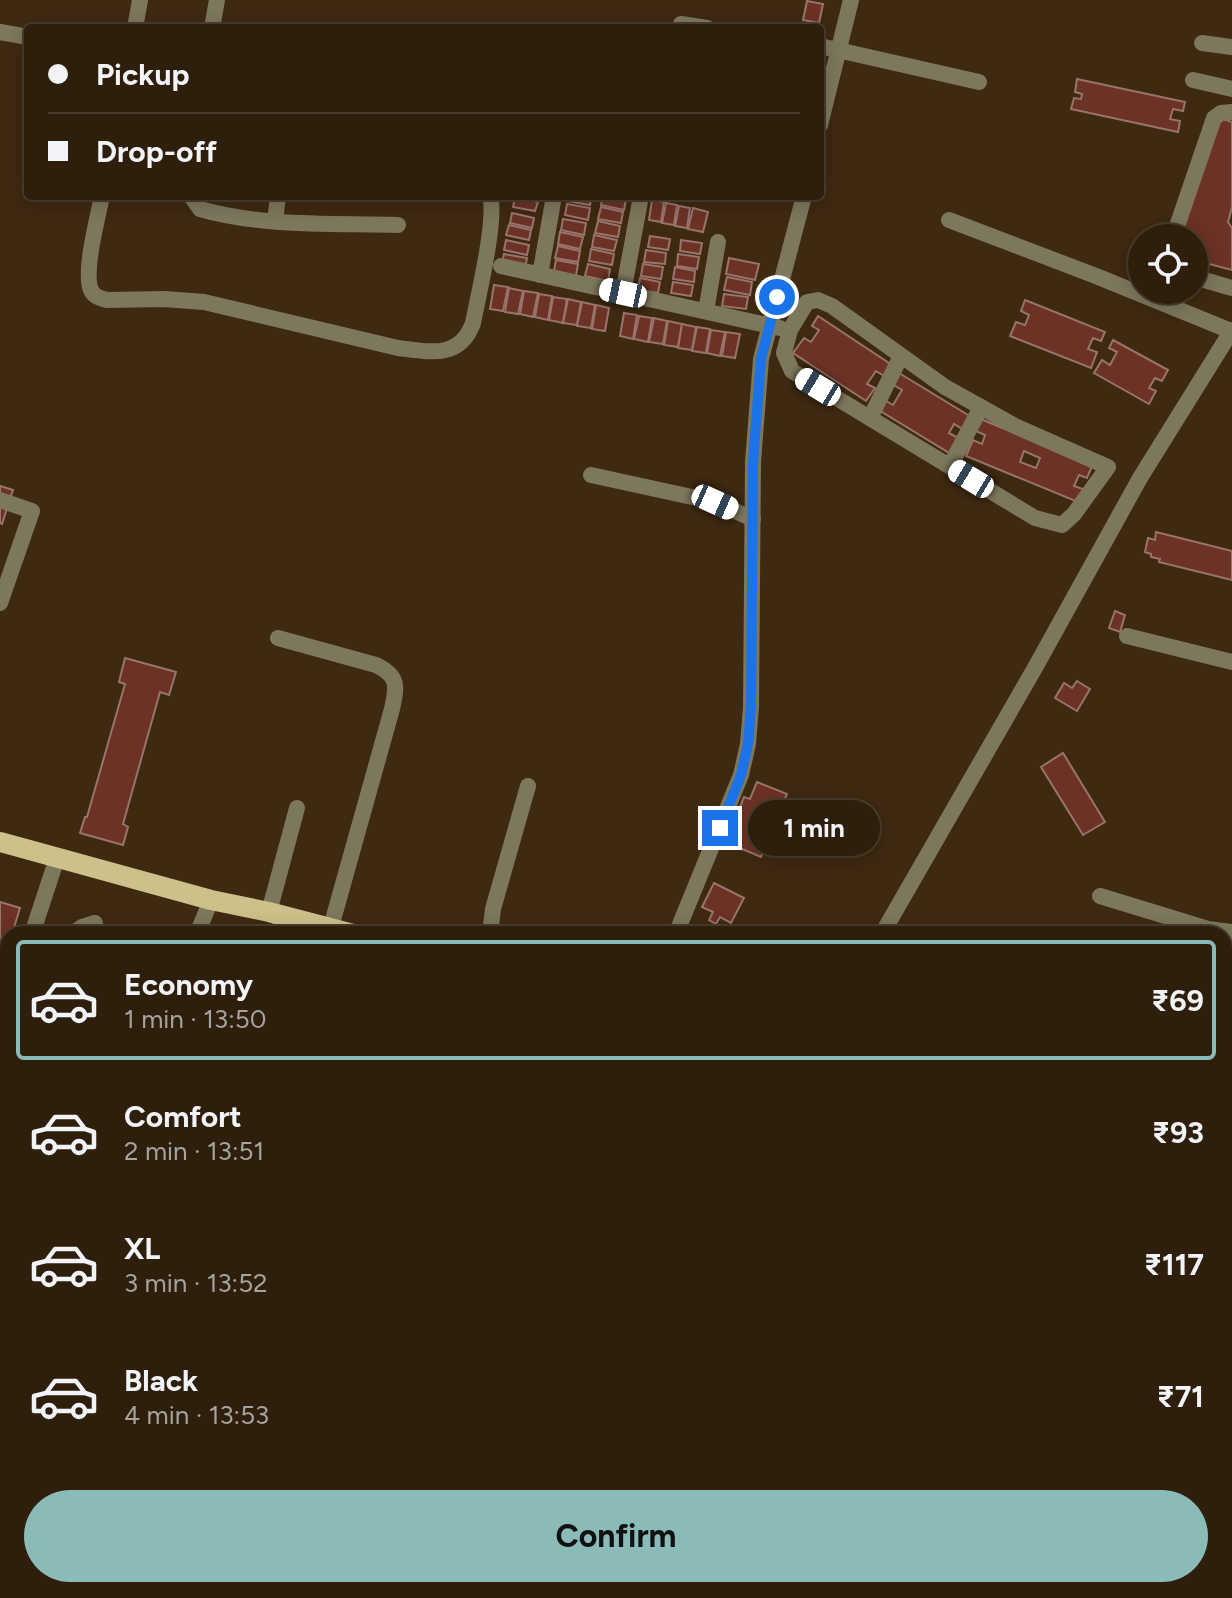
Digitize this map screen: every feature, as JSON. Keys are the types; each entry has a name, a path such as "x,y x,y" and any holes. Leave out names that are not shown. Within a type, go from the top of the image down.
{"main road":[{"path":"0,842 276,921 304,926"}],"street":[{"path":"136,24 140,0"},
{"path":"213,24 217,0"},
{"path":"824,108 851,0"},
{"path":"0,32 24,36"},
{"path":"1202,43 1232,47"},
{"path":"824,47 979,82"},
{"path":"1193,80 1232,89"},
{"path":"1178,224 1214,118 1221,113 1232,112"},
{"path":"101,200 89,265 90,285 97,297 107,300 204,302 425,352 445,351 458,346 469,335 490,233 491,200"},
{"path":"194,200 200,209 225,217 398,225"},
{"path":"275,221 278,200"},
{"path":"540,275 553,200"},
{"path":"623,293 640,200"},
{"path":"679,926 741,775 748,744 753,462 761,359 803,200"},
{"path":"887,926 1140,478 1232,331 949,220"},
{"path":"706,311 718,242"},
{"path":"501,266 790,330"},
{"path":"1208,281 1232,288"},
{"path":"818,300 832,306 945,387 1015,426 1108,467 1074,514 1062,525 1035,518 792,371 784,353 790,330 807,302 818,300"},
{"path":"870,418 901,356"},
{"path":"950,466 981,407"},
{"path":"591,475 715,502 753,519"},
{"path":"0,500 32,511 0,603"},
{"path":"1127,636 1232,662"},
{"path":"278,638 376,665 389,671 396,684 386,732 321,926"},
{"path":"491,926 528,786"},
{"path":"276,921 297,808"},
{"path":"35,926 62,859"},
{"path":"45,926 62,859"},
{"path":"1100,896 1198,926"},
{"path":"200,926 211,900"},
{"path":"85,926 95,923"}],"building":[{"path":"807,1 823,4 819,23 803,20"},
{"path":"1077,79 1185,102 1183,111 1173,109 1170,119 1180,121 1178,132 1071,109 1074,98 1081,99 1082,94 1075,92"},
{"path":"1221,118 1232,122 1232,207 1228,222 1232,228 1232,270 1208,264 1208,224 1185,224"},
{"path":"514,200 538,202 535,211 513,207"},
{"path":"567,200 591,200 590,205"},
{"path":"602,200 626,200 624,210 601,205"},
{"path":"652,200 664,202 661,222 649,220"},
{"path":"666,203 677,205 674,225 662,223"},
{"path":"567,204 590,208 588,220 565,215"},
{"path":"679,206 690,208 687,228 675,226"},
{"path":"601,207 623,212 621,223 598,219"},
{"path":"693,208 708,212 703,232 688,229"},
{"path":"512,213 534,218 532,228 510,223"},
{"path":"563,219 586,223 584,235 561,230"},
{"path":"598,221 620,226 618,237 595,233"},
{"path":"509,225 531,230 529,240 506,235"},
{"path":"560,232 583,237 580,249 558,244"},
{"path":"594,235 617,240 614,251 592,247"},
{"path":"650,236 670,239 668,250 648,247"},
{"path":"506,240 529,245 527,255 504,250"},
{"path":"681,240 702,243 700,254 680,251"},
{"path":"558,246 580,251 578,262 555,258"},
{"path":"591,249 614,254 612,265 589,261"},
{"path":"646,250 666,253 665,264 644,262"},
{"path":"504,254 527,258 525,268 502,263"},
{"path":"678,254 699,257 697,269 677,266"},
{"path":"729,258 759,264 755,280 726,274"},
{"path":"556,260 578,264 576,276 554,271"},
{"path":"588,264 610,269 608,281 585,276"},
{"path":"643,264 663,267 661,279 641,276"},
{"path":"675,267 695,271 694,282 673,279"},
{"path":"727,277 752,282 750,295 724,290"},
{"path":"640,278 660,282 658,293 638,290"},
{"path":"673,282 693,285 691,296 671,293"},
{"path":"494,285 508,287 503,311 490,309"},
{"path":"509,288 523,291 518,314 505,312"},
{"path":"524,291 538,293 533,317 520,314"},
{"path":"539,294 552,296 548,320 535,317"},
{"path":"724,294 748,297 746,309 722,306"},
{"path":"553,297 567,299 563,323 549,320"},
{"path":"568,299 581,302 577,325 563,323"},
{"path":"1025,300 1105,332 1101,341 1093,338 1088,349 1097,352 1091,368 1010,336 1016,322 1025,325 1029,315 1021,311"},
{"path":"582,302 595,305 591,328 577,326"},
{"path":"596,305 609,308 605,331 592,329"},
{"path":"624,313 637,315 633,339 620,336"},
{"path":"639,316 652,318 648,342 634,339"},
{"path":"818,316 892,365 884,376 876,371 867,384 875,388 866,401 793,353 804,338 811,342 819,330 812,326"},
{"path":"654,318 667,321 663,344 649,342"},
{"path":"668,321 682,324 678,347 664,345"},
{"path":"682,324 696,327 692,350 678,348"},
{"path":"697,327 710,329 706,353 692,351"},
{"path":"711,330 725,332 720,356 707,353"},
{"path":"726,332 740,334 735,358 722,356"},
{"path":"1113,340 1168,370 1162,381 1155,378 1149,388 1156,391 1149,404 1094,373 1102,360 1110,365 1117,352 1109,348"},
{"path":"899,373 973,418 966,431 954,424 949,433 960,439 951,454 877,409 883,399 893,405 902,390 892,384"},
{"path":"981,419 1092,466 1087,478 1079,475 1074,486 1083,489 1078,502 966,456 973,440 982,444 985,435 976,431","holes":["1024,451 1040,458 1036,468 1020,462"]},
{"path":"0,486 13,490 2,524 0,523"},
{"path":"1156,532 1232,551 1232,580 1159,562 1160,559 1151,557 1145,552 1148,538 1155,540"},
{"path":"1115,611 1125,615 1120,632 1109,628"},
{"path":"125,658 176,672 169,695 160,692 123,824 128,827 123,845 80,833 125,684 119,682"},
{"path":"1077,681 1090,689 1077,711 1055,698 1064,683 1072,688"},
{"path":"1063,753 1105,822 1083,835 1041,767"},
{"path":"757,782 787,794 761,857 730,844 734,836 729,834 744,797 750,799"},
{"path":"714,883 744,898 731,923 720,917 716,924 709,920 713,912 702,907"},
{"path":"0,902 20,908 14,926 0,926"}],"route":[{"path":"720,828 741,775 748,744 753,462 761,359 777,297"}]}
